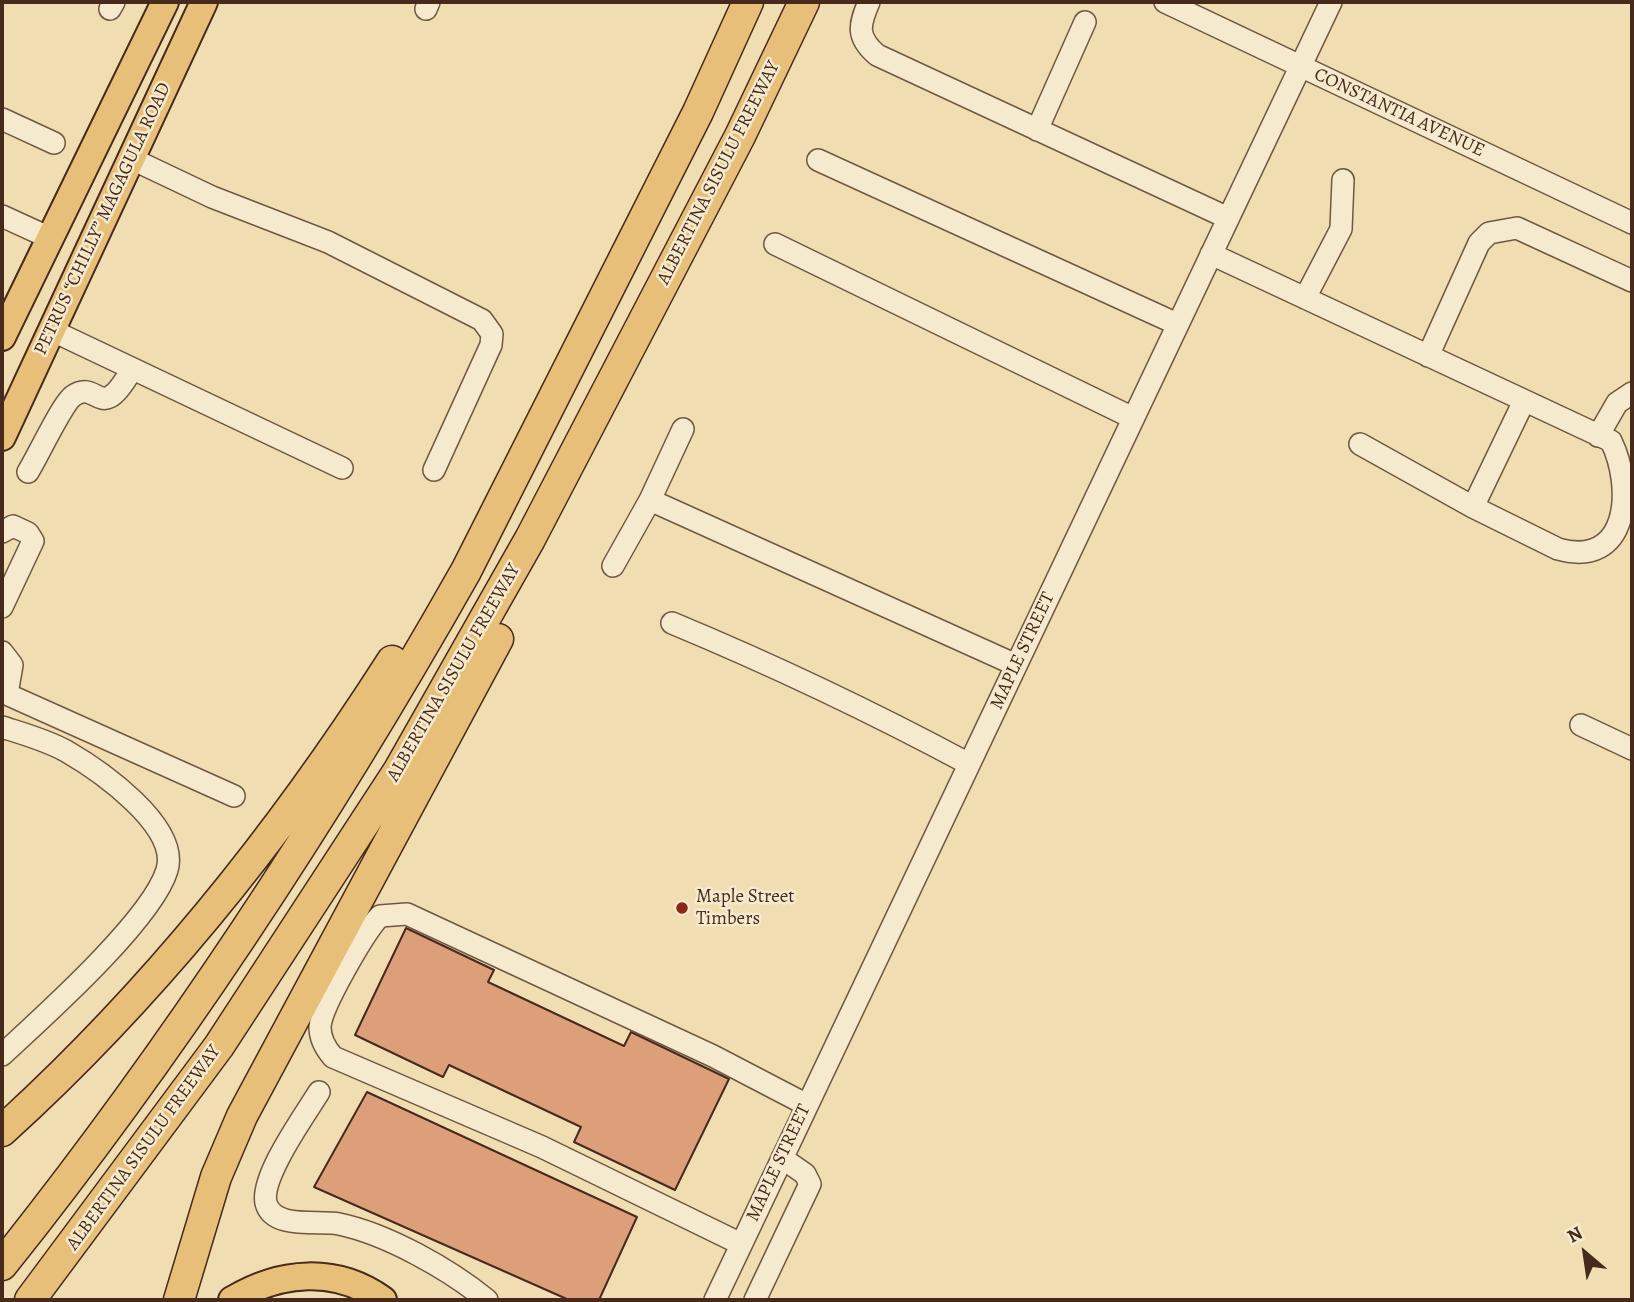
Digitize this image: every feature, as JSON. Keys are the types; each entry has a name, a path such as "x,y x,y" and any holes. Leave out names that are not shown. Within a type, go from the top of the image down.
{"highway":[{"name":"ALBERTINA SISULU FREEWAY","path":"2,1265 152,1067 234,950 350,770 466,571 691,125 748,2"},
{"name":"ALBERTINA SISULU FREEWAY","path":"30,1300 219,1046 320,896 399,770 530,539 740,136 804,2"},
{"path":"2,1131 74,1064 127,1007 243,871 352,723 455,554 482,518 503,496"},
{"path":"179,1300 216,1177 242,1116 292,1018 511,614 520,590 530,539"}],"main road":[{"name":"PETRUS “CHILLY” MAGAGULA ROAD","path":"2,338 166,2"},
{"name":"PETRUS “CHILLY” MAGAGULA ROAD","path":"2,437 204,2"},
{"path":"232,1300 270,1282 321,1275 368,1290 383,1300"}],"street":[{"path":"869,2 859,23 861,37 877,55 1228,218"},
{"name":"CONSTANTIA AVENUE","path":"1166,2 1632,223"},
{"name":"MAPLE STREET","path":"715,1300 1331,2"},
{"path":"1037,130 1085,22"},
{"path":"2,118 54,143"},
{"path":"132,159 212,197 328,242 482,320 492,334 491,345 434,470"},
{"path":"818,160 1177,324"},
{"path":"1304,298 1341,229 1343,180"},
{"path":"2,216 50,238"},
{"path":"1428,356 1479,243 1489,233 1517,228 1632,281"},
{"path":"775,244 1133,418"},
{"path":"1211,254 1611,441 1623,466 1626,499 1619,529 1601,549 1587,554 1558,549 1473,507 1360,444"},
{"path":"51,330 342,468"},
{"path":"28,472 69,399 82,393 108,400 120,390 132,369"},
{"path":"1598,436 1617,402 1632,393"},
{"path":"1473,507 1524,401"},
{"path":"613,566 650,500 682,429"},
{"path":"650,500 1016,665"},
{"path":"2,532 13,526 28,533 33,541 2,607"},
{"path":"672,623 794,677 969,764"},
{"path":"2,652 12,665 4,693 234,796"},
{"path":"1581,725 1632,749"},
{"path":"2,727 46,741 85,764 148,813 169,851 167,870 149,901 109,951 2,1055"},
{"path":"741,1244 542,1147 333,1057 326,1050 320,1026 347,965 367,931 380,916 407,914 713,1056 807,1105"},
{"path":"319,1092 282,1153 267,1188 266,1204 274,1213 296,1222 339,1224 378,1237 463,1281 487,1300"},
{"path":"755,1300 810,1184 805,1174 782,1158"}],"building":[{"path":"406,928 494,970 488,982 624,1046 631,1032 729,1079 675,1190 574,1142 581,1127 449,1065 443,1077 355,1035"},
{"path":"367,1092 637,1217 599,1300 569,1300 314,1187"}],"place":[{"name":"Maple Street Timbers","path":"682,908"}]}
